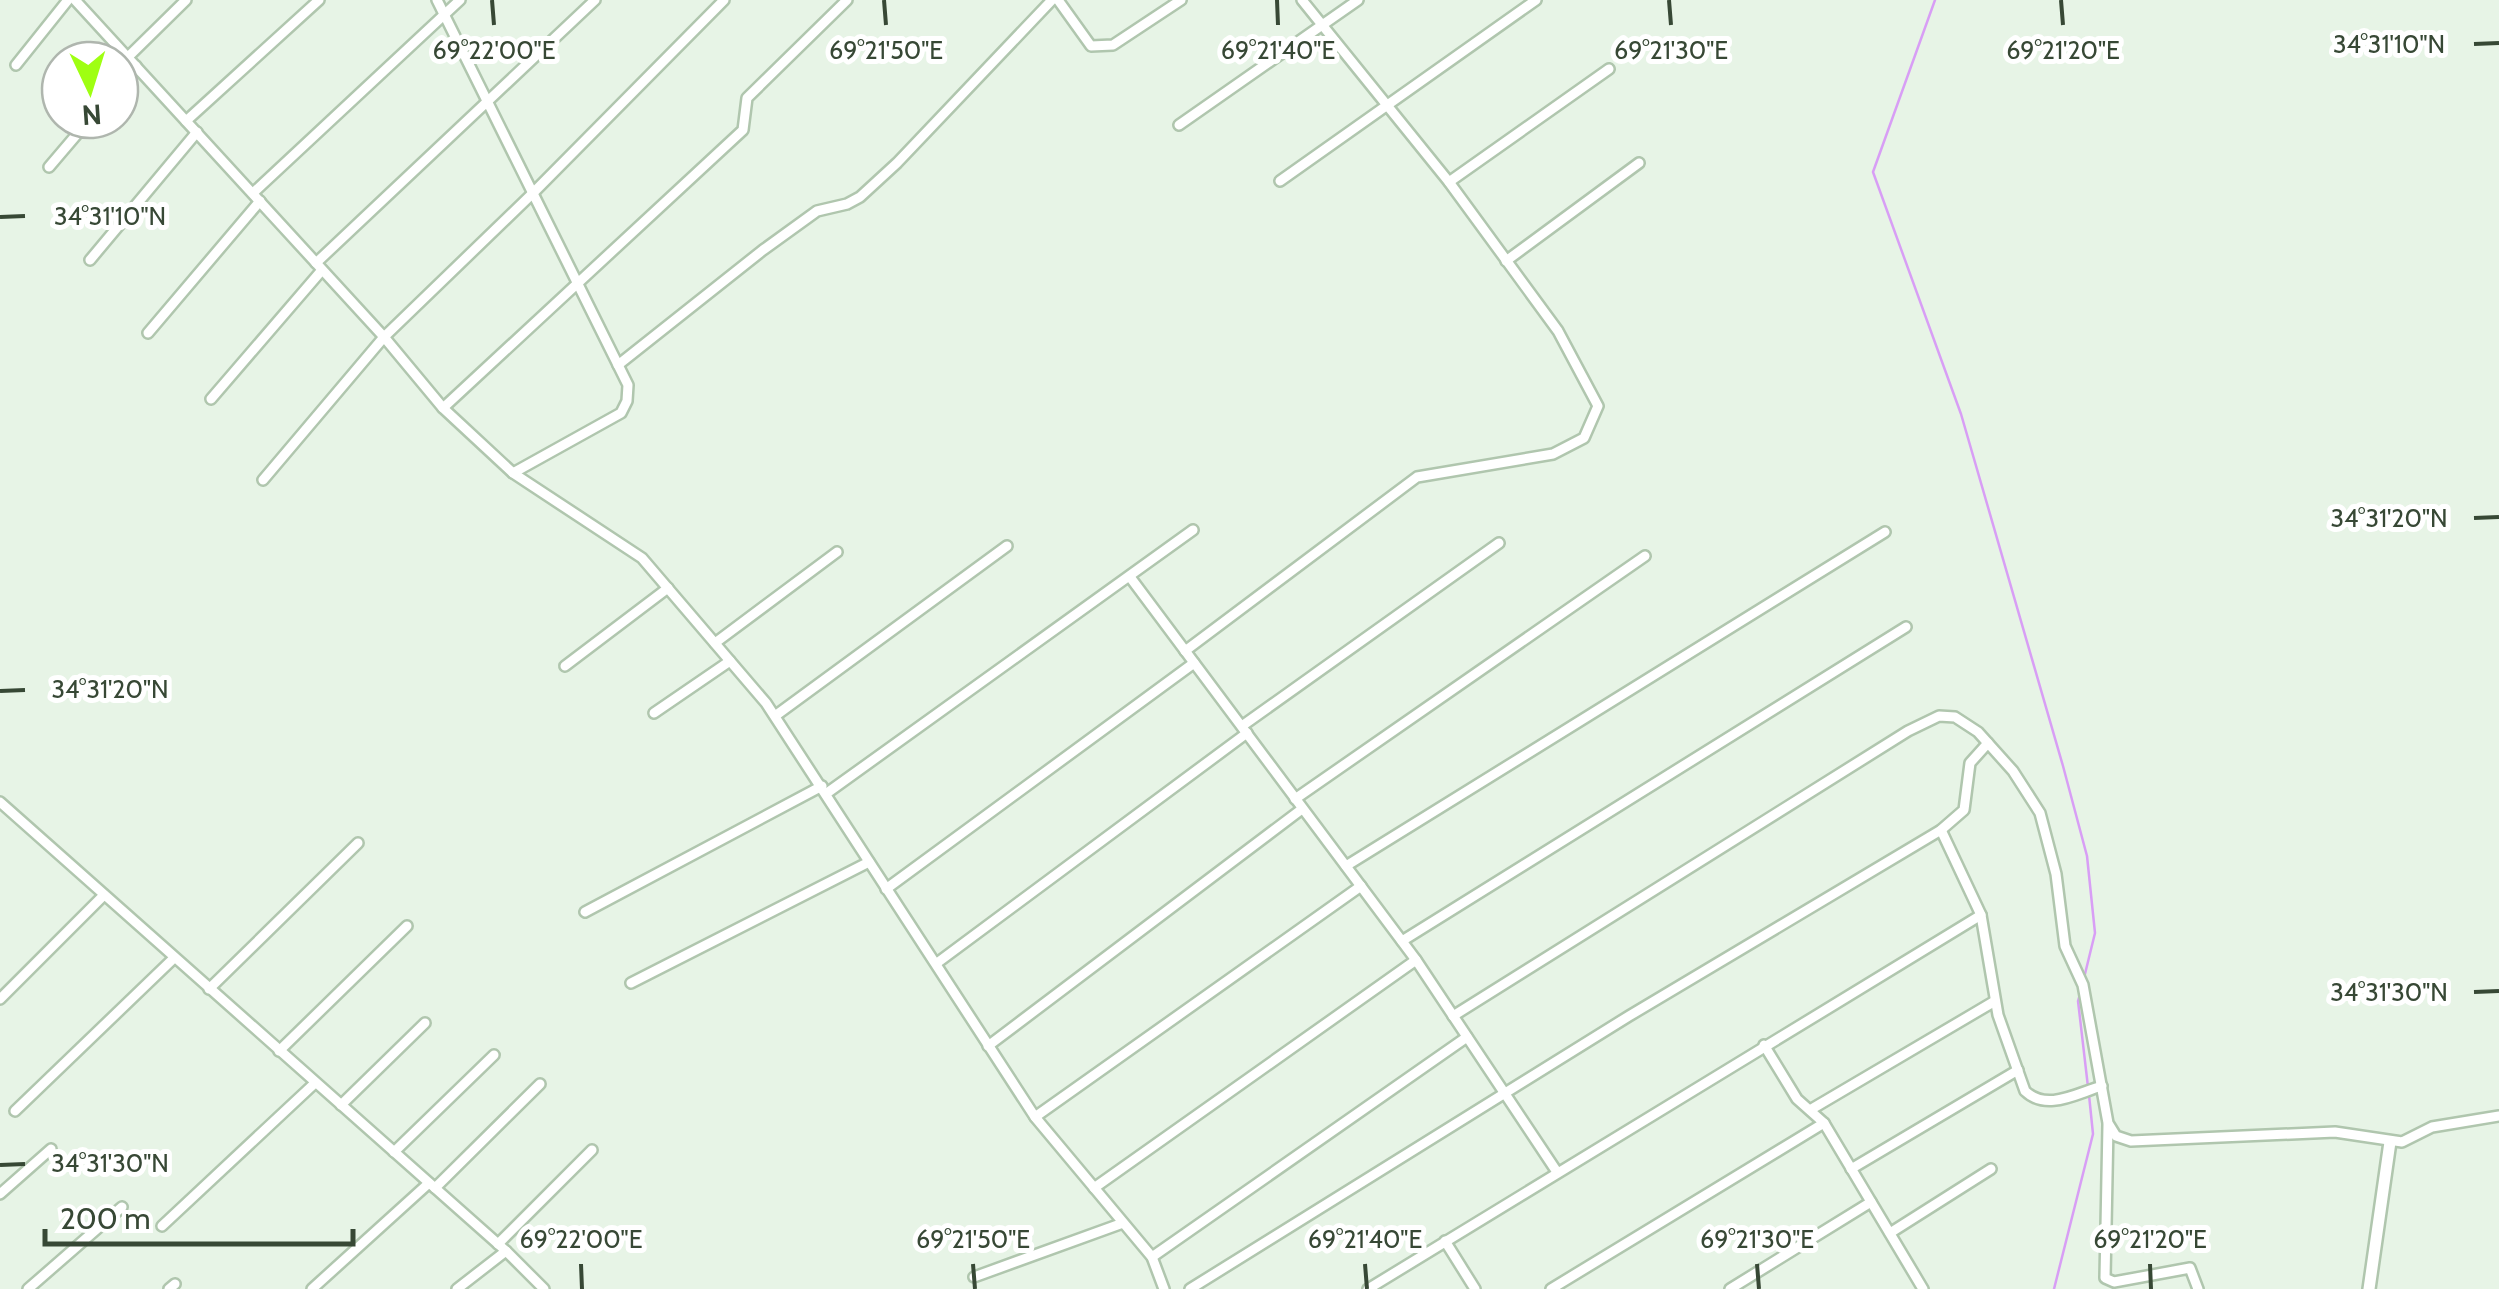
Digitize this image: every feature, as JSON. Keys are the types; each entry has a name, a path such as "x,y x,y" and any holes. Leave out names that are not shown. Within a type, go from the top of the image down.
{"street":[{"path":"16,65 72,0 111,40"},
{"path":"140,53 186,0"},
{"path":"186,121 319,0"},
{"path":"437,0 628,385 627,401 620,414 513,473"},
{"path":"148,333 256,197 460,0"},
{"path":"211,399 319,266 595,0"},
{"path":"263,480 384,337 724,0"},
{"path":"443,408 743,130 747,98 848,0"},
{"path":"618,365 817,212 860,196 1055,0 1091,46 1102,48 1113,45 1181,0"},
{"path":"1185,651 1417,477 1553,454 1584,438 1598,406 1558,331 1449,182 1302,0"},
{"path":"1179,125 1358,0"},
{"path":"1280,181 1536,0"},
{"path":"1449,182 1609,69"},
{"path":"140,71 384,337 443,408 513,473 642,558 715,643 775,716 825,790 1035,1117 1152,1257 1164,1289"},
{"path":"90,260 197,132"},
{"path":"49,167 72,140"},
{"path":"1506,260 1639,162"},
{"path":"585,912 825,790 1193,530"},
{"path":"1346,866 1884,532"},
{"path":"938,963 1244,729 1499,542"},
{"path":"775,716 1008,546"},
{"path":"715,643 838,552"},
{"path":"988,1046 1299,804 1644,556"},
{"path":"1130,577 1416,960 1557,1172"},
{"path":"565,666 668,588"},
{"path":"1402,941 1906,627"},
{"path":"654,713 730,661"},
{"path":"886,889 1194,663"},
{"path":"1453,1016 1928,720 1939,716 1955,718 1988,743 2014,771 2040,813 2056,874 2065,946 2083,985 2108,1123 2105,1278 2114,1282 2190,1268 2198,1289"},
{"path":"1190,1289 1941,830 1964,810 1970,763 1988,743"},
{"path":"0,802 502,1247 544,1289"},
{"path":"1941,830 1981,914 1995,1001 2026,1091 2034,1099 2047,1102 2102,1086"},
{"path":"209,988 358,844"},
{"path":"631,983 869,862"},
{"path":"1035,1117 1361,886"},
{"path":"0,999 104,895"},
{"path":"1368,1289 1981,914"},
{"path":"279,1051 407,926"},
{"path":"15,1111 174,958"},
{"path":"1094,1188 1416,960"},
{"path":"1810,1110 1995,1001"},
{"path":"340,1105 425,1023"},
{"path":"1152,1257 1467,1037"},
{"path":"1764,1046 1797,1099 1824,1123 1919,1288"},
{"path":"394,1152 494,1056"},
{"path":"1851,1169 2018,1070"},
{"path":"162,1226 316,1082"},
{"path":"312,1289 540,1084"},
{"path":"2108,1123 2116,1136 2131,1140 2336,1132 2390,1142 2411,1139 2450,1122 2499,1116"},
{"path":"1551,1289 1824,1123"},
{"path":"2368,1289 2390,1142"},
{"path":"0,1194 51,1149"},
{"path":"456,1289 502,1247 592,1150"},
{"path":"1890,1234 1991,1169"},
{"path":"1730,1289 1871,1202"},
{"path":"28,1289 122,1207"},
{"path":"974,1277 1123,1223"},
{"path":"1445,1241 1475,1289"}],"waterway":[{"path":"1935,0 1873,172 1961,414 2087,856 2095,933 2084,978"},
{"path":"2081,991 2078,1001 2088,1087"},
{"path":"2054,1289 2093,1134 2089,1095"}]}
